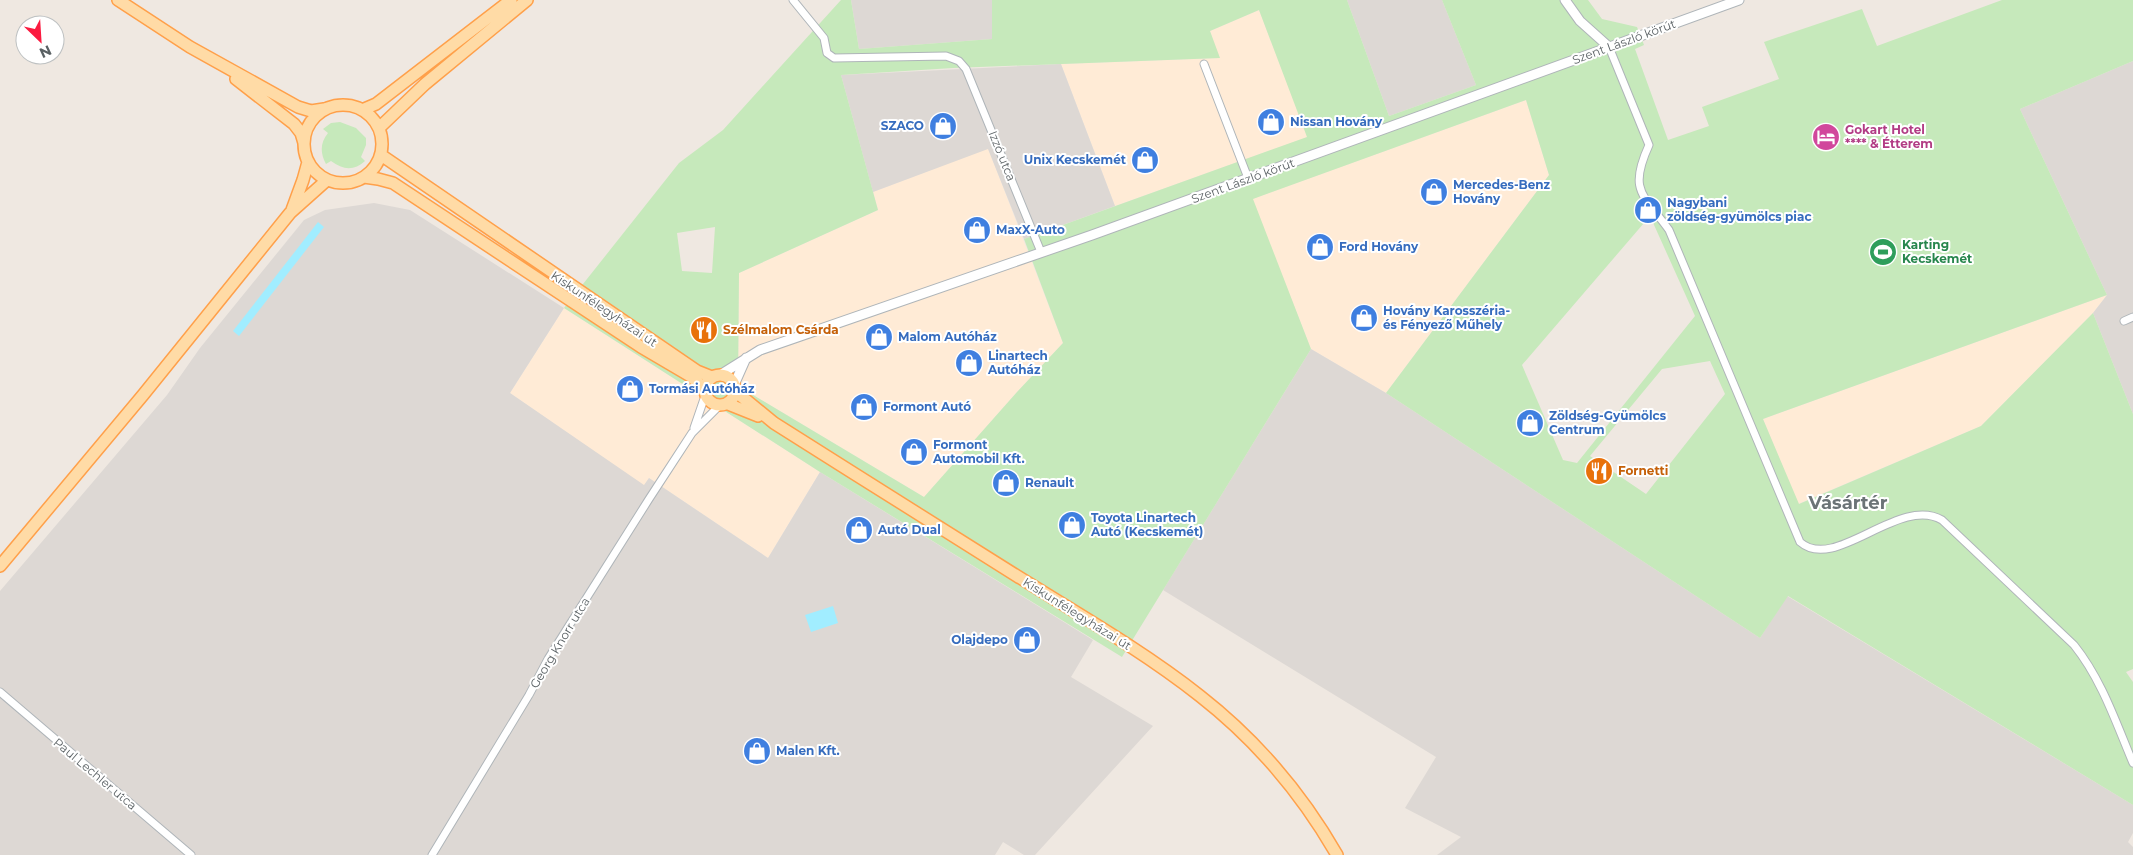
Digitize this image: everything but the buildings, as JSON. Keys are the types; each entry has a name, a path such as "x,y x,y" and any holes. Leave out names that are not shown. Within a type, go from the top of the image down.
{"main road":[{"path":"118,0 213,60 298,107 311,111 348,106 362,110 370,116 379,128 382,139 381,155 373,170 364,177 344,184 327,180 314,171 308,162 301,133 294,124 213,60"},
{"path":"362,110 376,104 510,0"},
{"path":"379,128 425,84 527,0"},
{"path":"304,143 310,123 326,109"},
{"name":"Kiskunfélegyházai út","path":"381,155 696,371 716,376"},
{"path":"290,213 308,162"},
{"name":"Kiskunfélegyházai út","path":"364,177 378,178 393,183 641,347 692,377 705,392"},
{"path":"0,566 143,395 290,213 327,180"},
{"path":"716,376 729,378 735,388 733,398 723,405 710,403 705,392 707,382 716,376"},
{"name":"Kiskunfélegyházai út","path":"735,388 774,423 1085,618 1163,668 1195,692 1250,741 1275,768 1306,808 1337,855"},
{"name":"Kiskunfélegyházai út","path":"723,405 774,423"}],"street":[{"name":"Izzó utca","path":"793,0 824,38 827,53 834,58 946,56 959,61 966,69 1041,252"},
{"path":"1565,0 1580,21 1609,47 1649,145 1638,176 1640,187 1652,210 1668,230 1800,542 1811,550 1826,550 1911,515 1928,514 1942,520 2074,645 2085,658 2097,678 2133,763"},
{"name":"Szent László körút","path":"716,376 760,350 1248,178 1735,1"},
{"path":"1204,64 1248,178"},
{"path":"2124,321 2133,317"},
{"path":"735,388 746,358"},
{"name":"Georg Knorr utca","path":"432,855 529,695 548,659 692,433 705,392"},
{"name":"Georg Knorr utca","path":"692,433 723,405"},
{"name":"Paul Lechler utca","path":"0,692 191,855"}],"shaded area":[{"path":"851,0 992,0 992,39 859,49"},
{"path":"1347,0 1442,0 1476,85 1389,116"},
{"path":"1259,10 1308,137 1115,206 1061,64 1219,58 1210,31"},
{"path":"2133,61 2133,414 2093,313 2107,295 2020,109"},
{"path":"1061,64 1115,206 1024,239 988,149 873,192 841,75"},
{"path":"1526,100 1549,175 1386,393 1311,349 1252,199"},
{"path":"988,148 1063,343 924,497 738,386 739,273 878,210 873,192"},
{"path":"374,203 410,210 564,308 510,393 644,485 649,478 768,558 820,472 1093,640 1071,677 1153,726 1035,855 1024,855 1003,842 995,855 0,855 0,591 167,395 200,348 304,220 325,210"},
{"path":"2107,295 2093,313 1981,426 1798,504 1763,419"},
{"path":"564,308 820,472 768,558 649,478 644,486 510,393"},
{"path":"1311,349 1386,393 1760,638 1787,596 2133,805 2133,833 2128,842 2133,847 2133,855 1437,855 1461,837 1405,808 1436,757 1163,590"}],"green space":[{"path":"841,0 851,0 859,49 992,39 992,0 1347,0 1389,116 1476,85 1442,0 1588,0 1602,19 1637,27 1644,45 1635,49 1668,140 1709,126 1702,107 1779,79 1764,42 1862,9 1877,46 2002,0 2133,0 2133,61 2020,109 2107,295 1763,419 1799,504 1981,426 2093,313 2133,414 2133,669 2126,672 2133,682 2133,805 1788,596 1760,638 1386,393 1549,175 1526,100 1253,199 1311,349 1122,657 820,472 564,308 679,163 723,130","holes":["1259,10 1307,137 1024,239 1063,343 924,497 738,386 739,273 878,210 841,75 953,68 1220,58 1210,31","1650,216 1695,316 1577,463 1563,460 1522,365","715,227 712,273 682,271 677,233","1710,361 1725,394 1646,494 1590,456 1662,369"]},
{"path":"340,122 356,128 366,138 366,145 361,157 365,161 353,168 344,168 331,161 326,164 324,160 322,144 328,133 323,129 331,123"}],"water":[{"path":"318,222 324,227 239,336 233,331"},
{"path":"833,606 838,623 811,632 805,615"}],"place":[{"name":"Nissan Hovány","path":"1271,122"},
{"name":"SZACO","path":"943,126"},
{"name":"Gokart Hotel **** & Étterem","path":"1826,137"},
{"name":"Unix Kecskemét","path":"1145,160"},
{"name":"Mercedes-Benz Hovány","path":"1434,192"},
{"name":"Nagybani zöldség-gyümölcs piac","path":"1648,210"},
{"name":"MaxX-Auto","path":"977,230"},
{"name":"Ford Hovány","path":"1320,247"},
{"name":"Karting Kecskemét","path":"1883,252"},
{"name":"Hovány Karosszéria- és Fényező Műhely","path":"1364,318"},
{"name":"Szélmalom Csárda","path":"704,330"},
{"name":"Malom Autóház","path":"879,337"},
{"name":"Linartech Autóház","path":"969,363"},
{"name":"Tormási Autóház","path":"630,389"},
{"name":"Formont Autó","path":"864,407"},
{"name":"Zöldség-Gyümölcs Centrum","path":"1530,423"},
{"name":"Formont Automobil Kft.","path":"914,452"},
{"name":"Fornetti","path":"1599,471"},
{"name":"Renault","path":"1006,483"},
{"name":"Toyota Linartech Autó (Kecskemét)","path":"1072,525"},
{"name":"Autó Dual","path":"859,530"},
{"name":"Olajdepo","path":"1027,640"},
{"name":"Malen Kft.","path":"757,751"}],"district":[{"name":"Vásártér","path":"1848,503"}]}
